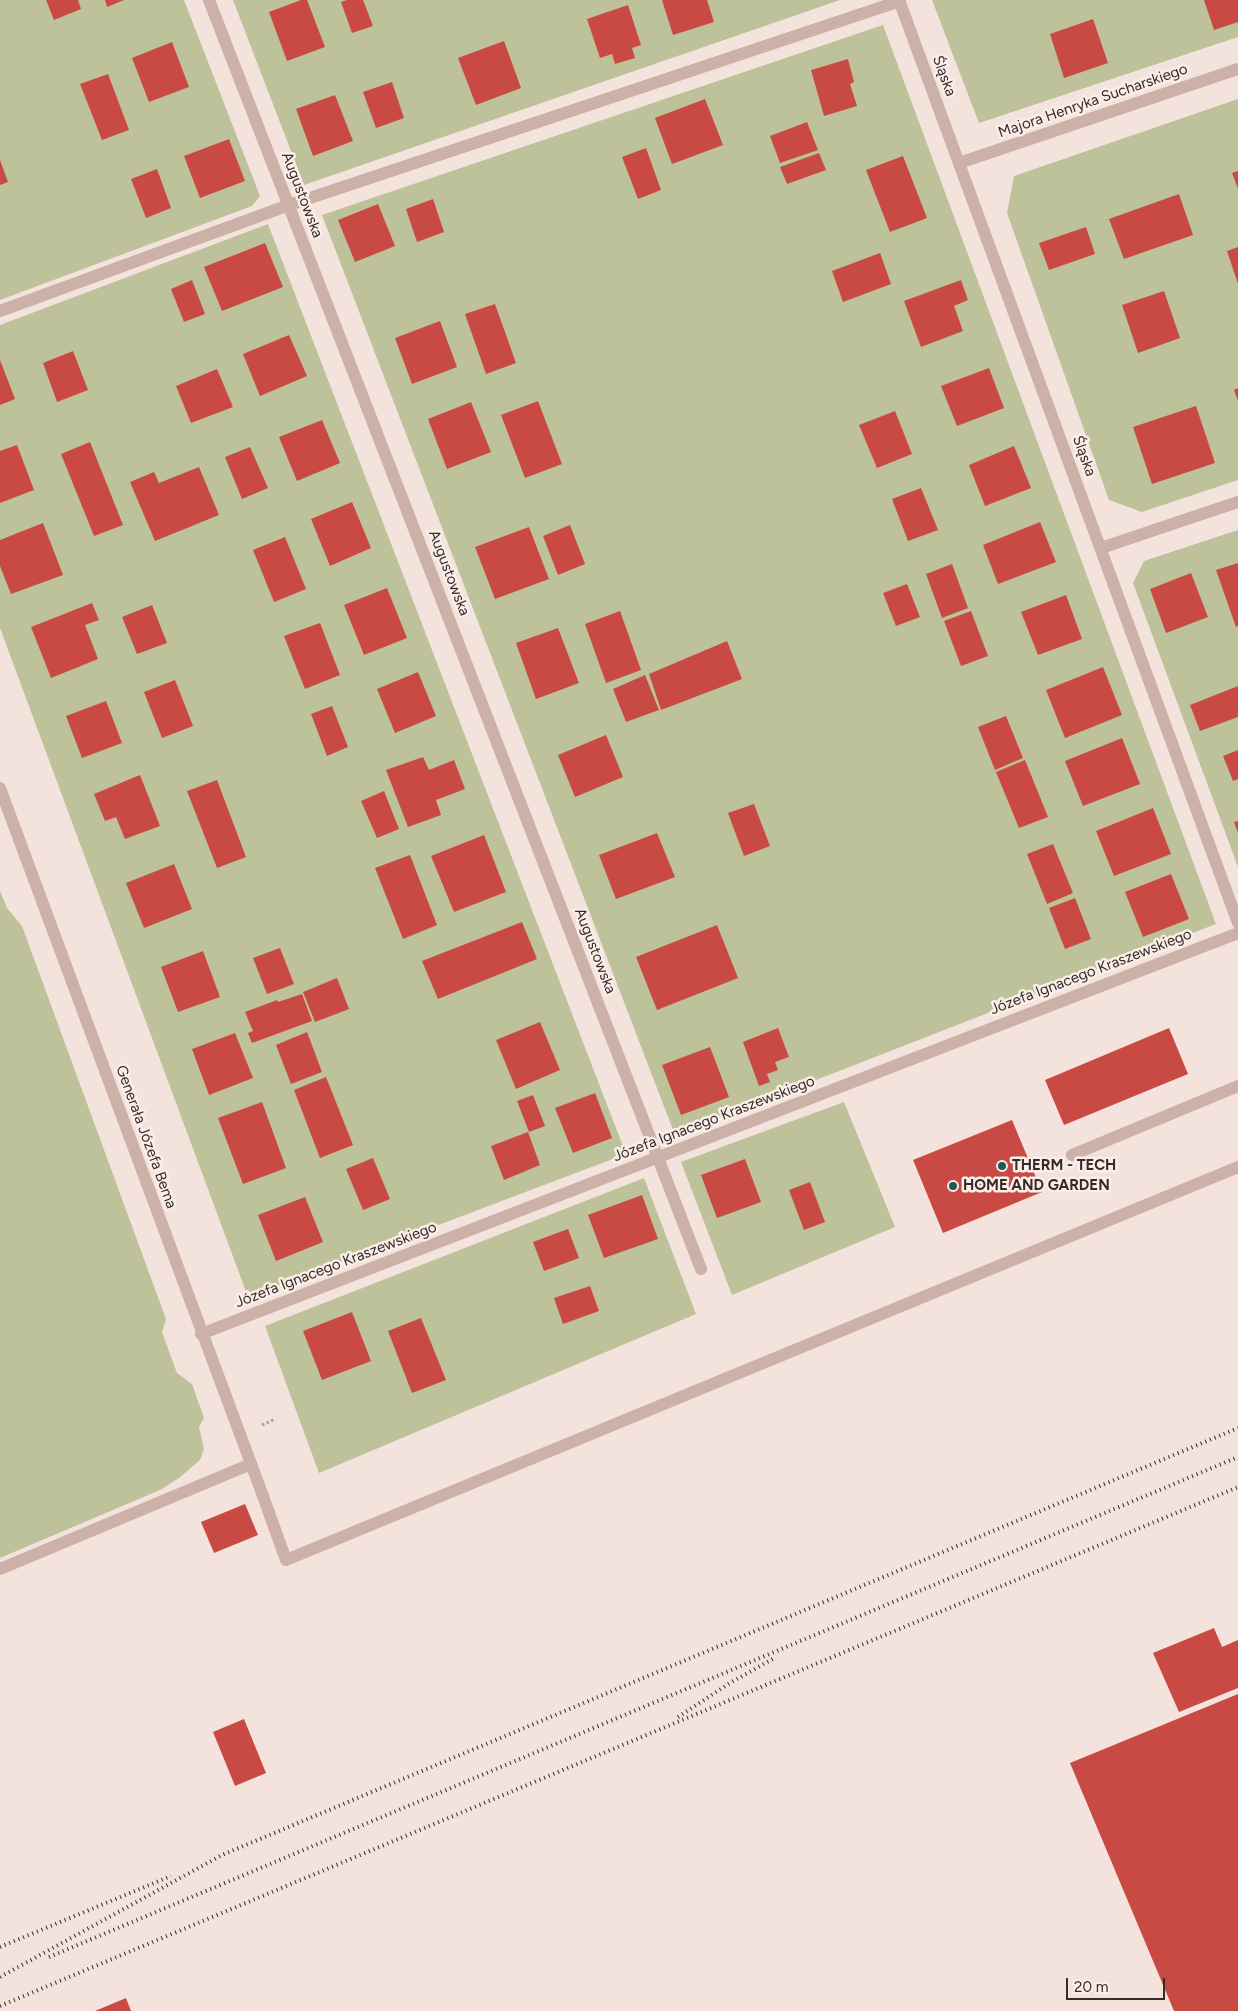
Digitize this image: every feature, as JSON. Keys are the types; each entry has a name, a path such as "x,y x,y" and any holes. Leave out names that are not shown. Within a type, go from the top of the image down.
{"street":[{"name":"Augustowska","path":"209,0 701,1269"},
{"path":"0,312 289,205 900,1"},
{"name":"Śląska","path":"900,1 1238,923"},
{"name":"Majora Henryka Sucharskiego","path":"959,163 1238,69"},
{"path":"1101,548 1238,502"},
{"name":"Generała Józefa Bema","path":"0,788 286,1560 1238,1167"},
{"name":"Józefa Ignacego Kraszewskiego","path":"201,1334 1238,933"},
{"path":"1072,1155 1238,1086"},
{"path":"0,1569 251,1464"}],"green space":[{"path":"0,0 184,0 260,196 252,206 0,300"},
{"path":"233,0 840,0 304,185"},
{"path":"932,0 1238,0 1238,37 979,123"},
{"path":"883,25 1216,924 675,1135 322,215"},
{"path":"1238,99 1238,480 1142,512 1109,500 1007,213 1014,176"},
{"path":"268,224 626,1154 248,1297 0,628 0,325"},
{"path":"1238,530 1238,867 1133,583 1144,561"},
{"path":"0,891 7,908 22,926 166,1319 162,1332 177,1373 192,1384 204,1418 199,1427 204,1449 200,1460 179,1478 160,1490 0,1558"},
{"path":"844,1102 895,1227 732,1295 681,1162"},
{"path":"644,1178 696,1314 319,1473 265,1326"}],"building":[{"path":"46,0 78,0 81,9 54,20"},
{"path":"105,0 124,0 107,7"},
{"path":"301,0 307,0 325,47 287,61 269,12"},
{"path":"363,0 373,26 352,33 341,2"},
{"path":"662,0 707,0 714,22 673,35"},
{"path":"1204,0 1238,0 1238,22 1214,30"},
{"path":"628,5 641,45 632,48 635,58 615,64 612,54 600,58 587,19"},
{"path":"1093,19 1108,63 1064,78 1050,34"},
{"path":"504,41 521,88 476,105 458,58"},
{"path":"172,42 189,87 149,102 132,58"},
{"path":"848,59 854,82 850,84 857,106 824,116 811,70"},
{"path":"108,74 129,130 102,140 80,84"},
{"path":"392,82 404,118 376,128 363,92"},
{"path":"335,95 353,141 313,156 296,109"},
{"path":"705,99 723,145 672,164 655,118"},
{"path":"807,122 818,150 780,163 770,136"},
{"path":"229,139 245,181 200,198 184,156"},
{"path":"646,148 661,190 638,199 622,157"},
{"path":"819,153 826,170 787,184 780,167"},
{"path":"903,156 927,218 890,232 866,170"},
{"path":"0,160 8,182 0,185"},
{"path":"157,169 171,208 146,218 131,179"},
{"path":"1238,171 1238,189 1232,173"},
{"path":"1179,194 1193,235 1124,259 1109,219"},
{"path":"433,199 444,232 417,242 406,209"},
{"path":"378,204 395,246 355,262 338,220"},
{"path":"1086,227 1095,254 1049,270 1039,243"},
{"path":"265,243 283,287 222,311 204,267"},
{"path":"1238,247 1238,284 1227,251"},
{"path":"880,253 891,284 843,302 832,271"},
{"path":"192,280 205,314 184,322 171,289"},
{"path":"961,280 968,300 954,306 963,331 921,347 904,301"},
{"path":"1164,291 1180,338 1138,353 1122,305"},
{"path":"495,304 516,363 486,374 465,314"},
{"path":"440,321 457,367 412,384 395,338"},
{"path":"289,335 307,376 260,396 243,354"},
{"path":"73,351 88,390 57,402 43,363"},
{"path":"0,360 15,399 0,405"},
{"path":"989,368 1004,408 957,426 941,386"},
{"path":"217,369 233,407 191,423 176,386"},
{"path":"1238,388 1238,401 1234,390"},
{"path":"538,401 562,464 525,478 501,415"},
{"path":"471,402 491,452 447,469 428,419"},
{"path":"1196,406 1215,463 1152,484 1133,427"},
{"path":"895,411 912,454 877,468 859,425"},
{"path":"322,420 340,463 297,481 279,437"},
{"path":"90,442 123,525 94,536 61,454"},
{"path":"17,445 34,490 0,503 0,451"},
{"path":"1014,446 1031,488 985,506 969,465"},
{"path":"250,447 268,488 242,499 225,457"},
{"path":"199,467 219,515 155,541 130,482 154,472 159,483"},
{"path":"921,488 938,530 908,541 892,499"},
{"path":"352,502 371,548 330,566 311,519"},
{"path":"1040,522 1056,562 998,584 983,545"},
{"path":"43,523 63,575 11,594 0,566 0,540"},
{"path":"570,525 585,564 558,575 543,536"},
{"path":"529,527 549,579 495,599 475,547"},
{"path":"285,537 306,589 274,602 253,550"},
{"path":"1238,563 1238,626 1236,627 1216,570"},
{"path":"952,564 968,608 942,618 926,574"},
{"path":"1191,573 1208,617 1166,633 1150,589"},
{"path":"907,584 920,617 896,626 883,593"},
{"path":"387,588 407,638 364,655 344,605"},
{"path":"1066,595 1082,639 1038,655 1021,612"},
{"path":"92,603 99,620 85,625 98,659 51,678 31,627"},
{"path":"152,605 167,643 137,654 122,617"},
{"path":"620,611 641,670 606,683 585,624"},
{"path":"971,611 988,656 961,666 944,621"},
{"path":"320,623 340,675 305,689 284,636"},
{"path":"558,628 579,683 536,699 516,643"},
{"path":"727,641 742,679 661,710 649,674"},
{"path":"1103,667 1122,715 1065,738 1046,690"},
{"path":"418,672 436,716 395,733 377,689"},
{"path":"645,675 659,710 626,722 613,689"},
{"path":"175,680 193,726 162,738 144,692"},
{"path":"1238,686 1238,717 1200,731 1190,705"},
{"path":"106,701 122,743 82,758 66,716"},
{"path":"332,706 348,747 327,756 311,714"},
{"path":"1006,716 1023,758 995,770 978,727"},
{"path":"606,735 623,777 575,797 558,755"},
{"path":"1122,738 1140,784 1083,806 1065,761"},
{"path":"1238,750 1238,779 1233,781 1223,756"},
{"path":"423,757 429,770 454,760 465,789 436,800 441,815 408,827 386,770"},
{"path":"1025,760 1048,817 1019,828 996,772"},
{"path":"140,775 160,826 125,839 116,817 105,821 94,794"},
{"path":"217,780 246,857 217,868 187,791"},
{"path":"384,791 399,829 377,838 361,801"},
{"path":"754,804 770,846 744,856 728,813"},
{"path":"1153,808 1171,854 1114,876 1096,831"},
{"path":"1238,821 1238,833 1234,822"},
{"path":"657,833 675,877 616,899 599,855"},
{"path":"484,835 506,892 454,912 431,856"},
{"path":"1053,844 1073,893 1047,904 1027,854"},
{"path":"410,855 437,925 403,939 375,868"},
{"path":"174,864 192,909 144,928 126,883"},
{"path":"1171,874 1189,919 1143,937 1125,892"},
{"path":"1075,898 1091,939 1065,949 1049,908"},
{"path":"522,922 537,959 438,999 422,961"},
{"path":"717,925 738,978 657,1010 636,957"},
{"path":"280,948 294,984 267,994 253,958"},
{"path":"203,951 220,997 178,1012 161,967"},
{"path":"337,978 349,1009 315,1022 303,992"},
{"path":"302,994 312,1021 252,1043 248,1033 253,1031 245,1012 277,1000 278,1002"},
{"path":"540,1022 560,1070 516,1089 496,1040"},
{"path":"778,1028 789,1057 775,1062 778,1070 767,1074 770,1082 759,1086 743,1042"},
{"path":"1169,1028 1188,1074 1064,1125 1045,1080"},
{"path":"307,1032 322,1072 291,1084 276,1045"},
{"path":"235,1033 253,1078 209,1095 192,1049"},
{"path":"710,1047 729,1097 681,1115 662,1065"},
{"path":"326,1077 353,1145 320,1158 294,1090"},
{"path":"595,1093 612,1138 573,1153 555,1108"},
{"path":"533,1095 545,1126 529,1132 517,1101"},
{"path":"262,1102 286,1168 243,1184 218,1118"},
{"path":"1012,1120 1042,1192 943,1233 913,1160"},
{"path":"528,1132 540,1165 504,1180 491,1146"},
{"path":"373,1158 390,1199 363,1210 346,1169"},
{"path":"745,1159 761,1202 717,1218 701,1175"},
{"path":"810,1182 825,1222 804,1230 789,1190"},
{"path":"642,1195 658,1239 604,1258 588,1215"},
{"path":"305,1197 323,1242 276,1261 258,1215"},
{"path":"568,1229 579,1258 544,1271 533,1242"},
{"path":"590,1286 599,1311 563,1324 554,1298"},
{"path":"352,1312 371,1361 322,1380 303,1331"},
{"path":"421,1318 446,1380 412,1393 388,1331"},
{"path":"245,1504 258,1535 214,1553 201,1522"},
{"path":"1214,1628 1222,1647 1238,1640 1238,1688 1179,1712 1153,1653"},
{"path":"1238,1694 1238,2011 1174,2011 1070,1763"},
{"path":"244,1719 266,1773 235,1786 213,1732"},
{"path":"126,1998 131,2011 95,2011"}],"railway":[{"path":"0,1977 222,1855 1238,1428"},
{"path":"49,1957 1238,1457"},
{"path":"0,2006 1238,1487"},
{"path":"678,1717 730,1683 776,1657"},
{"path":"0,1947 171,1876"}],"place":[{"name":"THERM - TECH","path":"1002,1166"},
{"name":"HOME AND GARDEN","path":"953,1186"}]}
